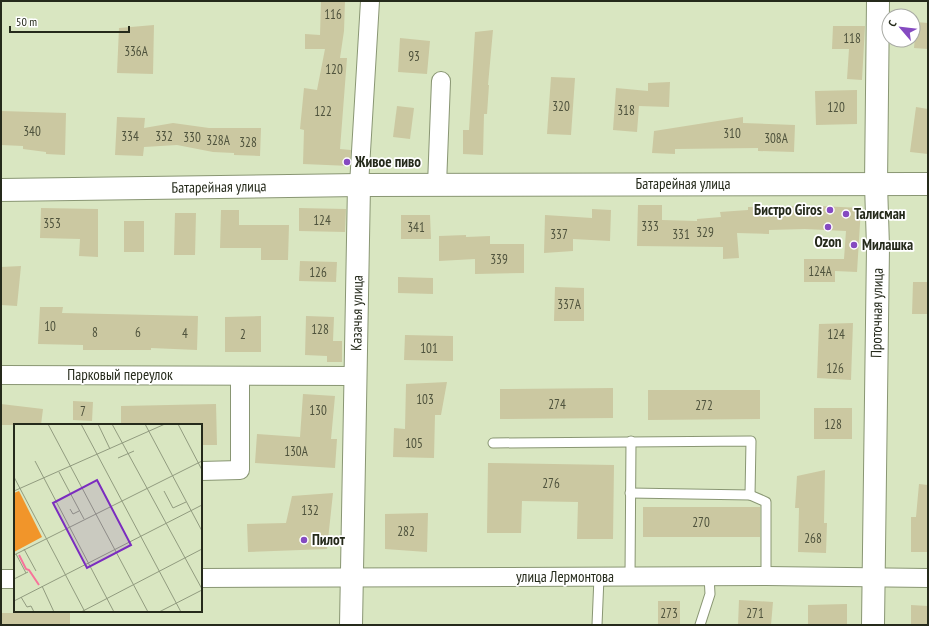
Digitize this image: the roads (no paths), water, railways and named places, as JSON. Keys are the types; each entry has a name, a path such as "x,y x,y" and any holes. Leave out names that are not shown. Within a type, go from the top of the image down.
{"street":[{"name":"Казачья улица","path":"351,625 357,376 359,185 370,1"},
{"name":"Проточная улица","path":"873,625 878,247 876,184 878,1"},
{"path":"437,185 441,82"},
{"name":"Батарейная улица","path":"1,190 359,185 928,184"},
{"name":"Парковый переулок","path":"1,375 357,376"},
{"path":"202,471 240,470 240,376"},
{"name":"улица Лермонтова","path":"202,578 766,576 928,578"},
{"path":"1,579 14,579"}],"lane":[{"path":"630,441 630,577"},
{"path":"493,443 751,441 750,495"},
{"path":"630,493 750,495 766,502 766,576"},
{"path":"700,625 710,594 709,576"},
{"path":"597,625 599,577"}],"place":[{"name":"Живое пиво","path":"347,162"},
{"name":"Бистро Giros","path":"830,210"},
{"name":"Талисман","path":"846,214"},
{"name":"Ozon","path":"828,227"},
{"name":"Милашка","path":"854,245"},
{"name":"Пилот","path":"304,540"}]}
